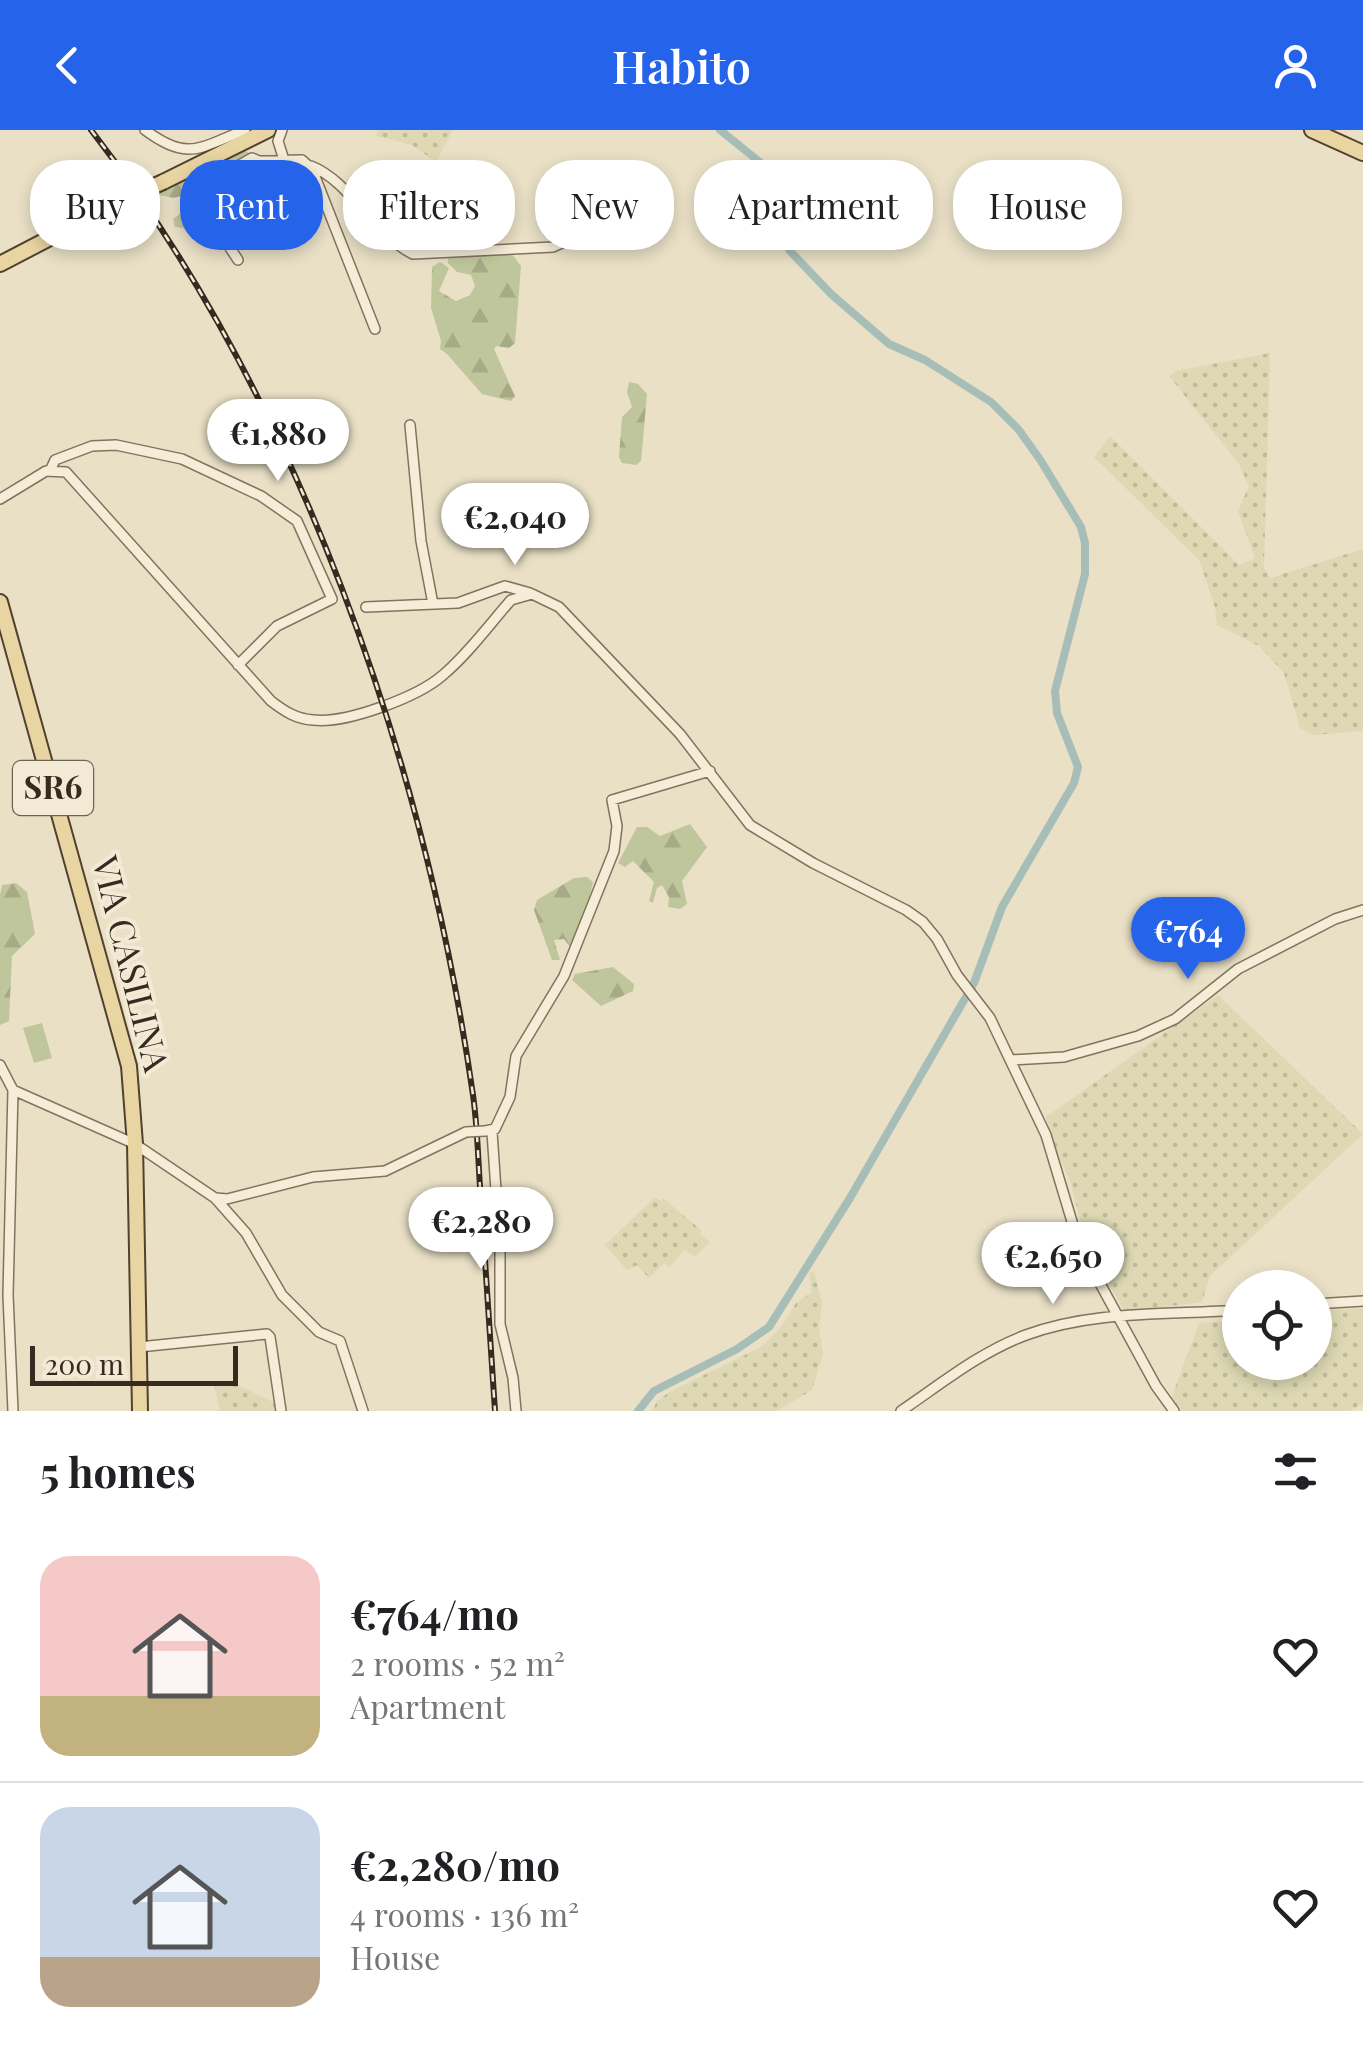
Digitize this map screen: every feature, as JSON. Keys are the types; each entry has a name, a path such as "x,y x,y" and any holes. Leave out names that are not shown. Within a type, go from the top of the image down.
{"main road":[{"path":"1312,130 1363,152"},
{"path":"0,264 119,202 272,133"},
{"name":"VIA CASILINA","path":"0,602 120,1030 133,1101 140,1411"}],"street":[{"path":"145,130 168,147 188,150 245,130"},
{"path":"244,160 284,160 272,133"},
{"path":"323,174 380,229 413,254 535,249"},
{"path":"323,202 374,328"},
{"path":"231,250 238,260"},
{"path":"410,424 421,542 433,604"},
{"path":"50,471 55,460 92,446 152,451 182,460 261,496 297,521 332,599 277,626 238,665"},
{"path":"0,499 50,471 66,472 238,665 286,713 311,720 333,720 421,691 444,675 507,604 522,594 532,594"},
{"path":"366,607 458,602 505,586 559,607 680,734 750,825 923,922 990,1018 1046,1135 1079,1245 1156,1386 1174,1411"},
{"path":"496,589 507,604"},
{"path":"516,1411 513,1378 500,1324 500,1249 489,1131 510,1097 516,1056 564,976 614,851 617,826 612,800 710,772"},
{"path":"1011,1060 1064,1057 1138,1036 1175,1020 1238,970 1335,919 1363,910"},
{"path":"0,1065 14,1090 8,1295 13,1411"},
{"path":"14,1090 135,1144 215,1198 246,1233 282,1296 319,1332 340,1340 363,1411"},
{"path":"215,1198 227,1199 313,1177 384,1172 466,1132 489,1131"},
{"path":"1332,1303 1363,1301"},
{"path":"901,1411 965,1366 1024,1336 1084,1320 1222,1311"},
{"path":"139,1347 266,1334 270,1337 281,1411"}],"shaded area":[{"path":"378,130 453,130 437,160 412,145 376,136"},
{"path":"1270,353 1264,567 1270,578 1363,549 1363,731 1313,735 1300,728 1284,673 1259,646 1217,625 1199,560 1094,457 1110,436 1239,565 1255,558 1238,511 1249,486 1239,464 1169,376 1176,371"},
{"path":"1218,995 1363,1134 1210,1276 1202,1302 1125,1312 1086,1244 1070,1180 1046,1117"},
{"path":"655,1197 660,1201 663,1198 710,1242 695,1257 685,1250 669,1267 665,1263 649,1278 637,1265 627,1270 605,1245"},
{"path":"814,1270 822,1304 819,1329 823,1354 812,1390 777,1411 652,1411 657,1401 671,1391 761,1347 782,1326 796,1303 812,1292 809,1274"},
{"path":"1363,1308 1363,1404 1349,1411 1182,1411 1171,1399 1199,1323 1222,1321 1222,1380 1332,1380 1332,1310"},
{"path":"236,1384 277,1404 278,1411 220,1411 214,1387"}],"green space":[{"path":"244,150 249,153 237,160 224,160"},
{"path":"180,181 180,196 160,195 160,191"},
{"path":"180,214 180,228 175,227 173,219"},
{"path":"512,254 521,266 515,343 509,348 494,349 515,396 511,401 482,394 440,349 431,308 432,267 440,262 449,268 439,291 456,301 470,295 475,286 471,275 457,272 448,263 448,256"},
{"path":"629,382 638,384 647,394 641,461 636,465 622,463 619,457 622,417 632,407 627,392"},
{"path":"690,824 707,847 682,881 687,904 680,909 668,907 669,897 662,885 657,888 653,903 649,901 654,882 633,861 625,867 618,863 637,827 647,827 660,836"},
{"path":"587,877 593,882 581,937 572,949 564,939 554,940 560,960 552,960 534,910 537,900 574,878"},
{"path":"16,883 27,892 35,934 12,956 9,1021 0,1025 0,895 2,885"},
{"path":"613,967 634,984 633,991 601,1006 572,980 575,974"},
{"path":"42,1023 52,1058 34,1063 23,1028"}],"waterway":[{"path":"638,1411 654,1391 737,1349 769,1327 850,1198 974,983 1002,907 1074,783 1078,767 1057,713 1055,691 1085,574 1081,527 1019,430 991,402 925,360 889,344 831,294 790,251 777,225 761,163 720,130"}],"railway":[{"path":"91,130 165,235 231,347 290,465 342,588 386,714 422,841 451,969 473,1095 495,1411"}]}
